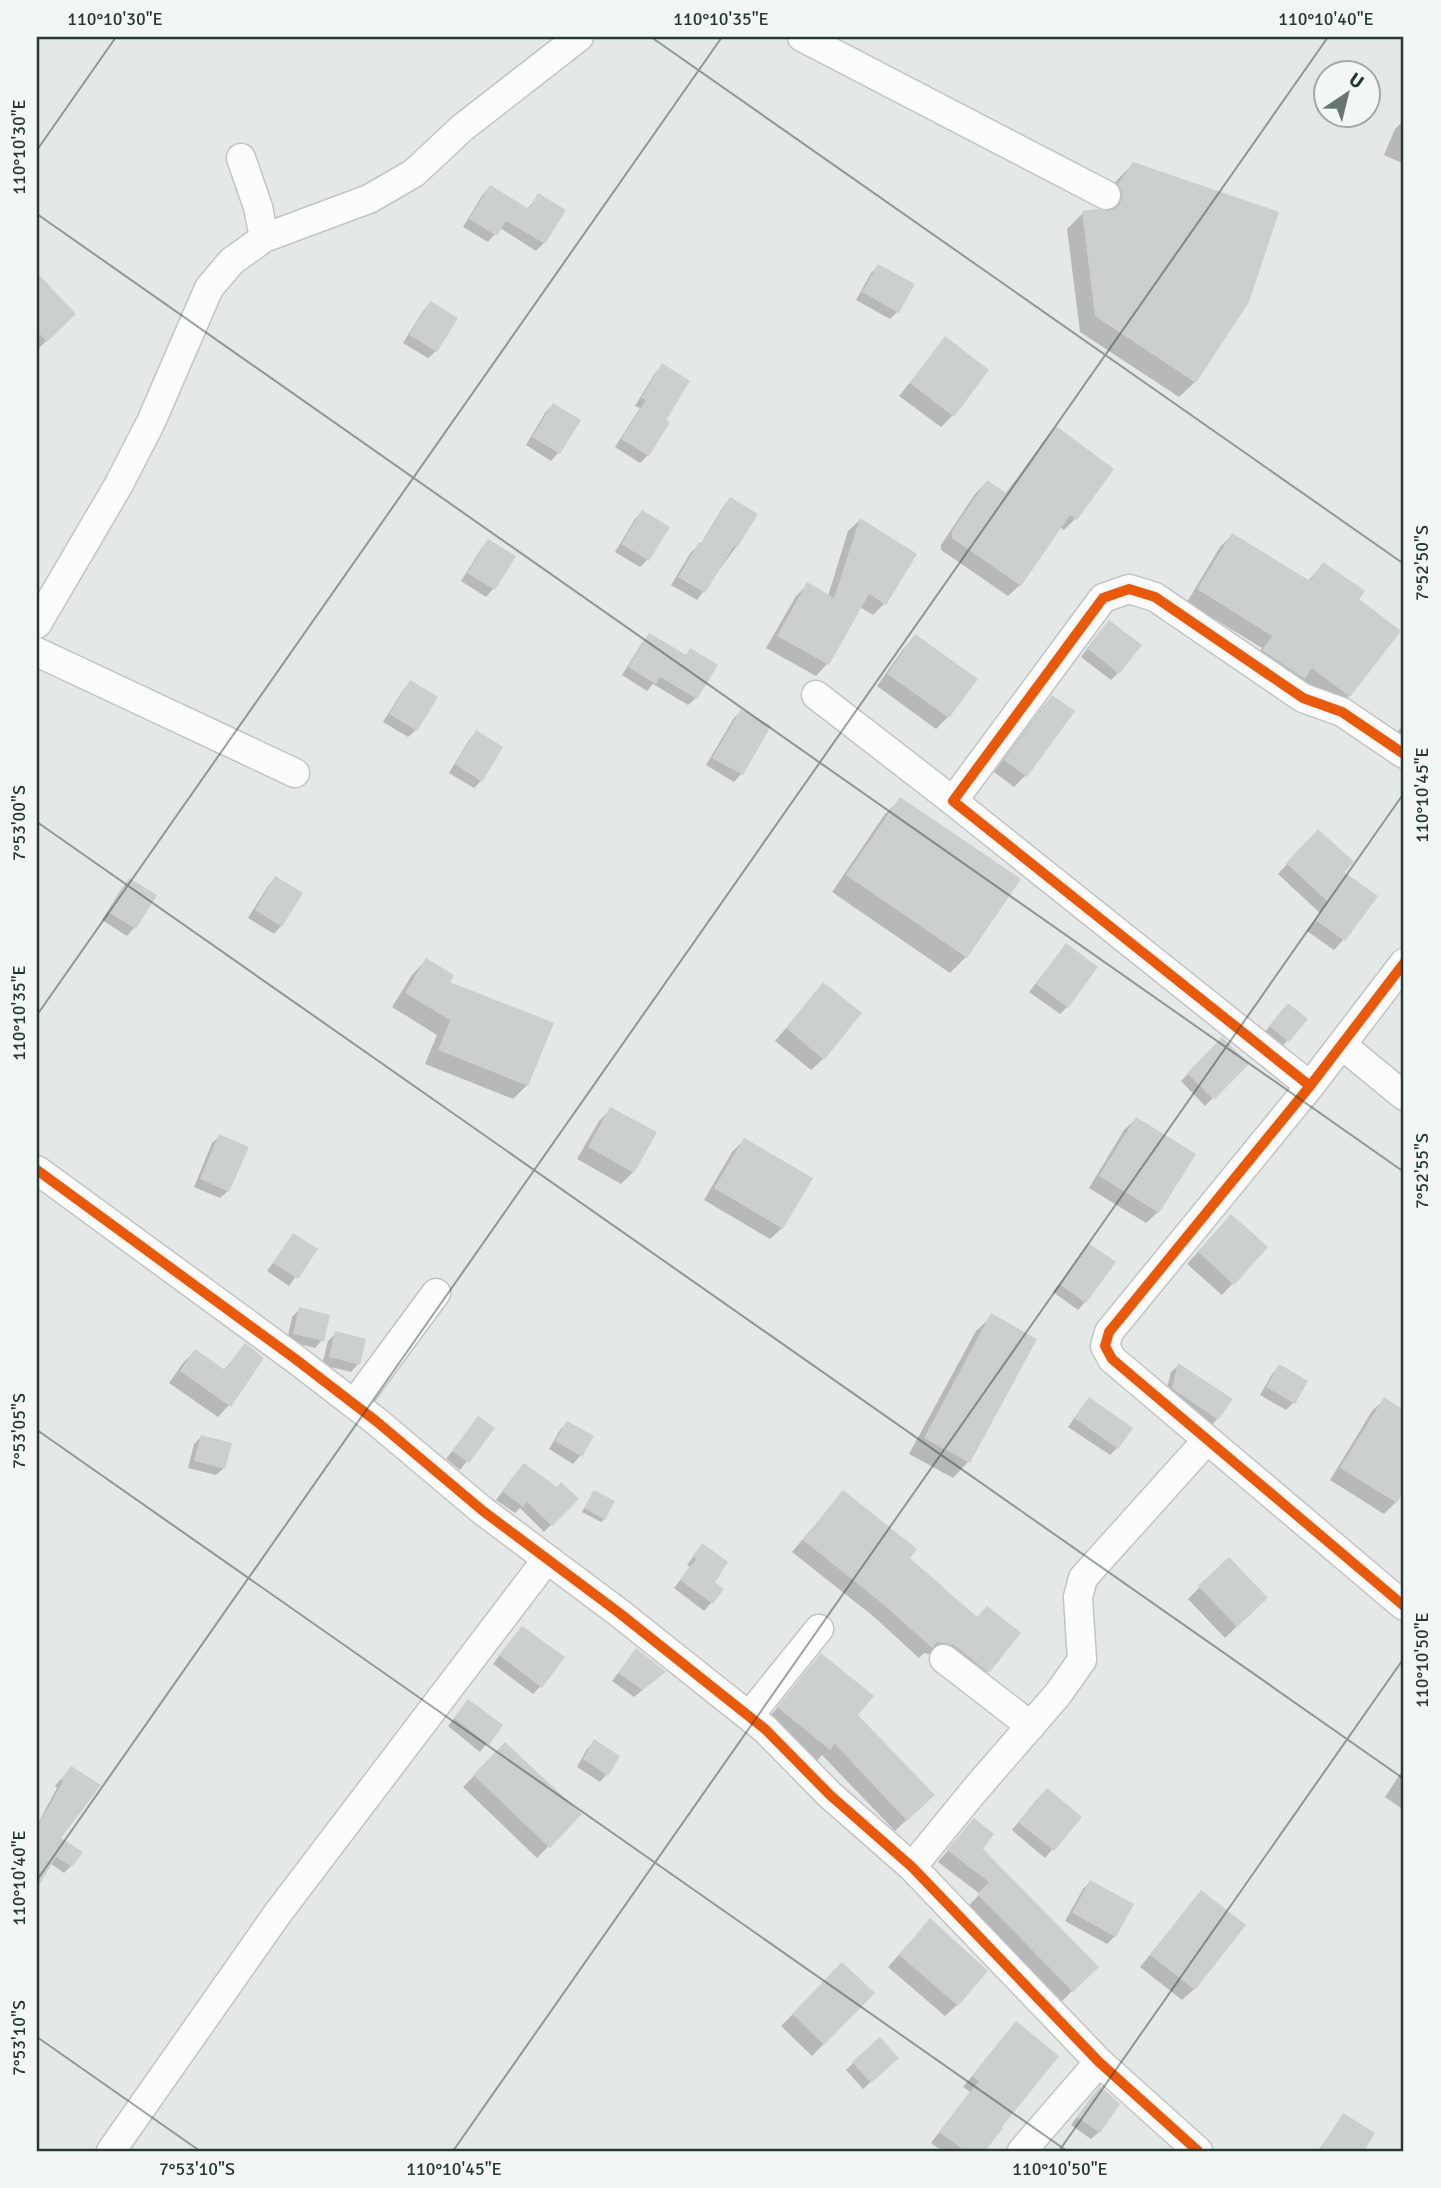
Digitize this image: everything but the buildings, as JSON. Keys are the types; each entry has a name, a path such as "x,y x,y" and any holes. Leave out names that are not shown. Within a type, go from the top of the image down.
{"street":[{"path":"37,624 118,486 151,422 209,288 232,261 264,238 369,199 414,173 462,128 579,37"},
{"path":"802,37 1106,195"},
{"path":"241,158 258,207 264,238"},
{"path":"953,801 1103,598 1129,589 1154,597 1303,698 1342,712 1404,754"},
{"path":"37,652 295,773"},
{"path":"817,695 1310,1086"},
{"path":"1404,963 1310,1086 1109,1332 1105,1346 1112,1359 1404,1606"},
{"path":"1342,1045 1404,1096"},
{"path":"37,1170 295,1358 483,1511 765,1729 830,1794 912,1867 1098,2062 1198,2151"},
{"path":"354,1404 436,1293"},
{"path":"912,1867 1058,1694 1082,1660 1078,1597 1083,1578 1208,1440"},
{"path":"111,2151 278,1913 548,1559"},
{"path":"749,1716 819,1629"},
{"path":"944,1659 1031,1726"},
{"path":"1022,2151 1098,2062"}],"cycle path":[{"path":"1310,1086 953,801 1103,598 1129,589 1155,597 1303,698 1342,712 1404,754"},
{"path":"1404,963 1310,1086 1109,1332 1105,1346 1112,1359 1404,1606"},
{"path":"37,1170 294,1358 376,1421 483,1511 618,1612 765,1729 830,1795 912,1867 1099,2062 1198,2151"}]}
